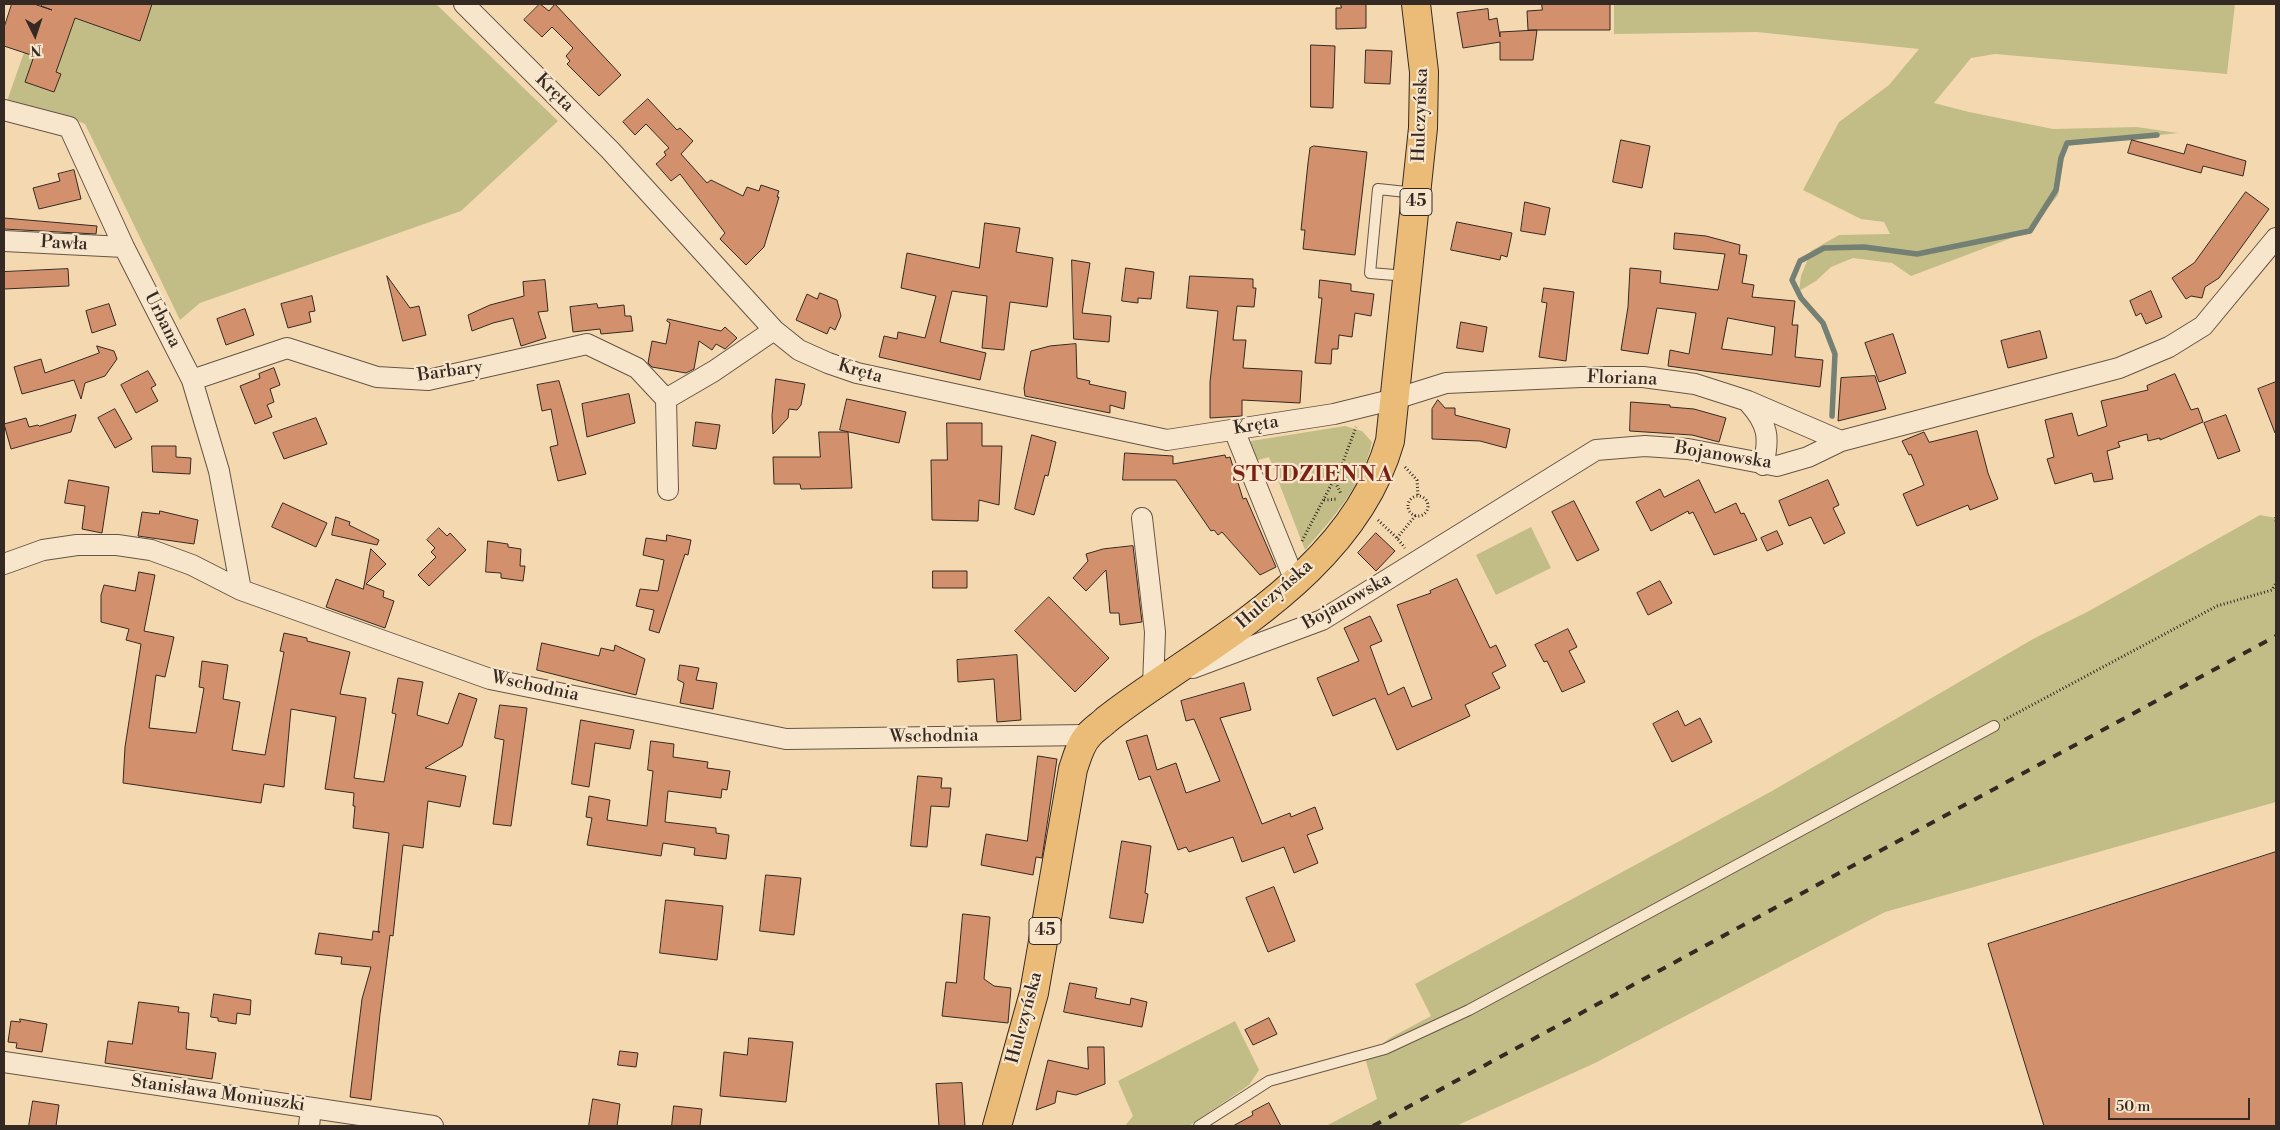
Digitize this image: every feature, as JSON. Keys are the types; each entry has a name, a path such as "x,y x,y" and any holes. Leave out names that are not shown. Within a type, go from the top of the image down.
{"main road":[{"name":"Hulczyńska","path":"997,1126 1034,993 1073,769 1080,749 1088,735 1158,682 1222,640 1292,573 1342,534 1361,508 1376,482 1390,441 1409,276 1425,95 1422,43 1416,4"}],"street":[{"name":"Kręta","path":"464,4 610,150 774,330 799,350 857,373 1167,440 1334,414 1395,400"},
{"name":"Urbana","path":"4,110 70,126 124,247 192,380 219,471 241,590"},
{"name":"Bojanowska","path":"1158,682 1322,620 1596,450 1645,446 1688,449 1763,465 1777,466 1800,460 1841,441 2119,368 2169,347 2203,326 2276,238"},
{"name":"Pawła","path":"4,240 124,247"},
{"path":"668,490 666,399 714,371 774,330"},
{"name":"Barbary","path":"192,380 287,348 377,377 428,380 587,344 637,368 666,399"},
{"name":"Floriana","path":"1395,400 1446,383 1643,377 1695,384 1748,401 1841,441"},
{"path":"1748,401 1761,416 1767,436 1763,465"},
{"path":"1234,430 1292,573"},
{"path":"1142,518 1158,682"},
{"name":"Wschodnia","path":"4,564 43,550 77,545 117,545 151,550 192,565 241,590 490,679 786,738 1088,735"},
{"name":"Stanisława Moniuszki","path":"4,1062 310,1117 433,1126"}],"lane":[{"path":"1409,276 1370,273 1378,190 1416,193"},
{"path":"1199,1126 1268,1080 1385,1049 1469,1010 1994,726"}],"path":[{"path":"1292,573 1323,500 1351,445 1363,407"},
{"path":"1323,500 1344,498 1334,479"},
{"path":"1421,497 1426,501 1428,507 1422,515 1416,515 1409,510 1409,504 1412,499 1421,497"},
{"path":"1397,538 1416,515"},
{"path":"1374,517 1397,538 1416,563"},
{"path":"2276,517 2276,524"},
{"path":"1994,726 2217,606 2272,590 2276,583"}],"shaded area":[{"path":"41,4 436,4 558,121 461,211 200,303 180,320 85,124 57,113 7,101"},
{"path":"1614,4 2235,4 2227,74 1995,54 1971,58 1934,103 2053,129 2137,127 2178,133 2066,146 2058,195 2030,231 1911,276 1892,263 1853,258 1831,267 1816,281 1799,291 1801,276 1811,251 1839,235 1890,234 1884,222 1861,219 1803,190 1839,122 1889,85 1919,49 1757,32 1614,34"},
{"path":"1345,426 1362,431 1372,442 1368,458 1362,473 1346,500 1305,550 1269,457 1258,460 1251,451 1251,441"},
{"path":"2260,515 2276,518 2276,802 1885,912 1595,1063 1456,1126 1326,1126 1377,1099 1365,1058 1390,1038 1431,1016 1415,984 1772,791 2033,639 2089,611"},
{"path":"1531,527 1551,568 1496,595 1476,555"},
{"path":"1235,1021 1259,1070 1249,1085 1189,1126 1125,1126 1133,1116 1118,1081"}],"building":[{"path":"12,4 34,4 52,10 41,6 42,4 152,4 140,41 75,18 56,72 61,74 54,92 25,82 34,56 4,46 4,28"},
{"path":"540,4 549,11 555,4 621,75 599,96 567,64 570,61 566,56 573,48 552,27 542,37 524,20"},
{"path":"1341,4 1366,4 1366,28 1336,29 1336,8 1341,8"},
{"path":"1542,4 1610,4 1610,30 1528,30 1527,11 1542,10"},
{"path":"1488,9 1489,20 1497,18 1500,37 1500,32 1537,30 1533,60 1500,60 1500,42 1463,48 1457,13"},
{"path":"1311,45 1335,46 1333,108 1311,107"},
{"path":"1366,50 1392,51 1390,84 1365,83"},
{"path":"648,99 677,130 680,128 693,141 681,154 707,183 711,180 743,196 747,187 759,191 761,185 779,191 777,197 779,197 764,247 746,265 720,239 725,233 680,174 671,181 656,164 666,155 664,152 669,148 646,124 635,135 623,122"},
{"path":"1621,140 1650,146 1642,188 1613,182"},
{"path":"2132,140 2184,154 2187,144 2246,161 2243,176 2203,166 2201,173 2128,153"},
{"path":"1314,146 1367,152 1355,255 1303,249 1305,230 1301,230 1308,163 1310,148"},
{"path":"74,170 81,199 39,209 33,188 60,181 58,174"},
{"path":"2246,192 2269,209 2219,278 2205,287 2202,298 2191,296 2186,299 2172,278 2194,263"},
{"path":"1525,202 1550,208 1545,235 1521,231"},
{"path":"4,218 97,226 96,234 4,229"},
{"path":"1457,222 1512,233 1507,257 1501,255 1500,260 1451,250"},
{"path":"985,223 1020,228 1016,252 1053,258 1047,307 1010,302 1004,350 982,348 987,296 952,291 940,342 986,353 980,380 879,357 884,336 897,339 898,332 925,338 936,296 901,288 907,253 979,268"},
{"path":"1675,233 1706,236 1740,245 1739,254 1747,255 1742,283 1754,285 1752,297 1795,301 1792,325 1798,325 1795,357 1823,360 1820,387 1668,366 1670,350 1689,354 1696,313 1657,308 1648,354 1621,350 1628,307 1630,268 1661,271 1660,283 1718,290 1725,254 1674,249","holes":["1728,318 1775,327 1772,355 1722,349"]},
{"path":"1072,260 1090,263 1082,313 1111,316 1109,342 1074,339"},
{"path":"1126,268 1154,272 1151,299 1138,298 1138,303 1122,301"},
{"path":"68,269 69,286 4,289 4,272"},
{"path":"387,276 410,308 419,306 426,335 403,341"},
{"path":"1190,276 1253,279 1253,288 1256,288 1254,307 1237,306 1233,340 1246,340 1243,368 1302,371 1300,403 1242,400 1242,416 1210,418 1210,382 1218,311 1187,308"},
{"path":"545,280 548,311 538,312 546,338 521,346 513,318 472,331 468,315 490,305 524,296 523,282"},
{"path":"1320,280 1351,284 1351,291 1374,294 1371,316 1355,313 1352,337 1339,335 1338,349 1332,349 1331,364 1315,363 1322,298 1319,298"},
{"path":"1544,288 1574,292 1566,361 1539,357 1547,303 1542,302"},
{"path":"2151,291 2162,317 2146,324 2141,313 2136,316 2130,301"},
{"path":"820,293 837,300 841,316 835,330 830,327 827,334 796,320 807,294 817,299"},
{"path":"312,296 315,311 309,312 311,322 288,328 281,304"},
{"path":"109,304 116,325 92,333 86,311"},
{"path":"597,304 598,308 624,305 625,316 631,316 633,331 601,334 600,329 573,332 570,307"},
{"path":"245,309 254,335 226,345 217,319"},
{"path":"668,319 721,331 725,327 737,338 725,349 716,344 712,350 699,341 694,369 686,373 652,367 648,363 652,341 666,344 670,323 667,321"},
{"path":"1461,322 1487,327 1483,352 1457,348"},
{"path":"2040,331 2047,358 2008,368 2001,341"},
{"path":"1893,334 1906,373 1879,382 1865,343"},
{"path":"1076,344 1077,378 1090,381 1089,384 1126,392 1124,409 1110,405 1110,413 1025,396 1024,388 1031,351 1050,346"},
{"path":"97,346 114,351 117,359 105,376 85,383 81,399 74,380 22,394 14,367 41,359 45,373 99,353"},
{"path":"274,368 280,385 270,389 274,402 267,405 272,417 255,424 240,386 260,378 259,374"},
{"path":"148,371 156,385 151,388 158,401 136,413 121,385"},
{"path":"2175,374 2191,410 2198,408 2203,422 2160,440 2160,438 2148,441 2147,434 2118,442 2120,447 2107,451 2113,479 2094,482 2092,473 2055,484 2047,459 2054,457 2045,420 2072,413 2078,436 2107,426 2101,401 2148,390 2147,386"},
{"path":"1875,376 1886,409 1838,421 1841,378"},
{"path":"776,379 805,384 801,405 797,410 789,409 788,418 773,434 772,416"},
{"path":"559,381 586,474 558,481 550,447 558,445 551,409 542,411 537,385"},
{"path":"2276,382 2276,433 2275,433 2258,389"},
{"path":"629,394 635,423 587,437 582,404"},
{"path":"847,399 906,412 899,443 840,430"},
{"path":"1438,400 1445,408 1455,408 1455,415 1510,429 1506,448 1480,441 1432,439 1432,409"},
{"path":"1631,402 1694,409 1726,418 1719,442 1692,435 1630,431"},
{"path":"115,409 132,439 115,448 98,418"},
{"path":"76,415 71,432 11,449 4,424 26,418 29,427 39,426"},
{"path":"2226,415 2240,451 2218,459 2204,423"},
{"path":"316,418 327,444 284,459 273,433"},
{"path":"696,422 720,425 716,449 693,446"},
{"path":"947,423 982,423 982,446 1002,446 999,505 979,500 978,521 932,520 931,460 947,460"},
{"path":"1977,431 1988,473 1998,499 1970,510 1968,505 1917,526 1903,494 1924,485 1911,454 1909,455 1902,441 1924,432 1929,442"},
{"path":"819,432 848,432 852,488 801,489 800,484 774,484 773,457 820,457"},
{"path":"1032,435 1056,442 1048,476 1045,475 1034,515 1015,509"},
{"path":"152,446 176,446 176,457 191,458 190,474 153,472"},
{"path":"1125,453 1173,456 1173,464 1225,455 1226,458 1230,457 1243,499 1246,498 1276,567 1260,575 1222,532 1218,535 1214,530 1211,531 1176,480 1123,480"},
{"path":"69,480 109,487 102,533 82,529 85,506 65,503"},
{"path":"1699,480 1715,513 1736,503 1741,514 1744,513 1757,540 1714,555 1693,512 1689,514 1688,511 1651,531 1636,502 1660,489 1664,497"},
{"path":"1828,480 1839,505 1833,508 1845,533 1824,544 1811,517 1789,526 1779,501"},
{"path":"1574,501 1599,550 1577,561 1552,512"},
{"path":"283,503 327,523 316,547 272,527"},
{"path":"160,511 198,520 194,544 138,536 142,512 159,514"},
{"path":"336,517 350,522 349,525 379,540 377,545 332,535"},
{"path":"439,528 447,536 450,533 466,550 429,586 418,575 436,557 431,552 435,548 427,540"},
{"path":"1777,531 1783,544 1767,551 1761,538"},
{"path":"1376,533 1395,551 1376,571 1358,553"},
{"path":"667,535 691,540 688,555 685,554 659,633 649,630 654,610 636,606 640,589 658,591 664,560 643,555 646,538 666,541"},
{"path":"488,541 508,544 508,547 521,549 520,566 525,566 523,581 501,578 501,573 486,572"},
{"path":"1133,546 1142,622 1120,625 1119,613 1110,613 1106,570 1086,591 1073,578 1088,561 1086,554 1103,549"},
{"path":"371,549 386,564 366,584 384,591 383,597 394,601 385,628 326,607 336,579 363,589"},
{"path":"933,571 967,571 967,588 933,588"},
{"path":"139,572 155,575 144,631 174,637 165,677 156,675 149,728 196,733 204,688 199,687 202,661 228,665 223,699 240,702 232,750 265,755 284,652 280,651 284,633 307,638 307,641 350,652 340,694 366,698 354,778 384,782 396,714 392,713 398,678 423,682 417,715 448,724 459,693 477,699 462,746 425,768 466,776 460,807 428,801 423,848 403,845 393,936 390,935 380,1014 371,1100 350,1097 362,999 371,967 341,964 342,957 315,954 319,933 372,940 373,931 378,932 389,833 353,828 354,793 325,789 336,717 291,709 284,787 264,784 261,803 123,783 125,747 141,644 126,640 129,629 101,622 101,595 104,585 135,591"},
{"path":"1457,579 1490,648 1496,645 1506,666 1492,673 1500,688 1465,705 1470,716 1397,750 1375,698 1333,716 1317,678 1359,661 1344,628 1370,616 1382,641 1370,646 1388,695 1404,687 1412,707 1432,699 1397,605 1431,593 1430,591"},
{"path":"1660,581 1672,603 1648,615 1637,593"},
{"path":"1049,597 1109,658 1075,692 1015,631"},
{"path":"1568,629 1577,647 1569,651 1585,682 1562,692 1547,661 1544,662 1535,645"},
{"path":"542,643 599,656 601,648 614,651 615,645 645,659 636,695 537,670"},
{"path":"1017,655 1021,720 997,722 994,679 958,682 957,660"},
{"path":"680,665 699,668 696,680 717,683 713,709 680,703 684,683 678,680"},
{"path":"1244,683 1251,710 1220,718 1262,824 1290,813 1291,817 1315,807 1323,829 1307,835 1318,863 1294,873 1284,847 1242,862 1233,837 1189,852 1186,847 1178,850 1150,776 1139,780 1126,741 1147,735 1157,770 1176,763 1186,793 1220,781 1194,719 1186,721 1181,701"},
{"path":"500,705 527,708 511,826 493,824 504,740 495,738"},
{"path":"1678,711 1685,726 1700,718 1712,742 1672,762 1653,724"},
{"path":"581,720 634,730 630,749 595,743 589,787 572,784"},
{"path":"651,741 674,744 673,757 708,762 707,768 730,771 727,790 722,789 721,798 668,791 665,822 716,828 716,833 729,835 726,859 694,855 695,848 663,843 661,856 587,845 592,818 586,817 589,796 610,800 607,820 647,826 653,771 648,770"},
{"path":"1038,756 1057,759 1042,858 1036,857 1033,875 981,865 986,834 1027,841"},
{"path":"918,776 942,778 941,788 951,788 949,807 931,806 927,847 911,846"},
{"path":"1122,841 1151,846 1145,893 1148,894 1143,923 1110,918"},
{"path":"2276,852 2276,1126 2044,1126 1988,944"},
{"path":"766,875 801,878 794,935 760,931"},
{"path":"1274,887 1295,941 1268,952 1246,898"},
{"path":"666,900 723,906 717,960 660,953"},
{"path":"963,914 990,917 984,979 994,986 1011,988 1008,1023 942,1016 946,982 956,983"},
{"path":"1070,983 1097,988 1095,998 1130,1005 1131,998 1147,1002 1142,1027 1064,1012"},
{"path":"214,994 251,1000 250,1015 237,1013 236,1024 218,1021 218,1018 211,1017"},
{"path":"139,1002 179,1007 178,1012 189,1013 186,1049 216,1053 212,1079 105,1063 108,1041 132,1044"},
{"path":"1269,1018 1277,1034 1253,1045 1245,1030"},
{"path":"20,1019 47,1024 42,1052 16,1048 17,1043 8,1042 11,1021 20,1022"},
{"path":"749,1038 793,1042 786,1102 720,1096 724,1052 747,1055"},
{"path":"1088,1047 1104,1047 1105,1084 1076,1095 1057,1091 1055,1103 1036,1110 1048,1060 1088,1069"},
{"path":"620,1051 638,1053 636,1067 618,1065"},
{"path":"962,1083 965,1126 939,1126 936,1084"},
{"path":"593,1099 620,1104 617,1126 589,1126"},
{"path":"33,1101 59,1105 56,1126 29,1126"},
{"path":"1269,1103 1281,1126 1233,1126 1253,1115 1252,1112"},
{"path":"674,1106 702,1109 700,1126 672,1126"}],"waterway":[{"path":"1832,416 1835,354 1823,323 1801,298 1792,280 1800,261 1824,248 1864,247 1917,254 2030,231 2056,190 2061,158 2067,143 2157,135"}],"railway":[{"path":"1373,1126 2276,636"}],"district":[{"name":"STUDZIENNA","path":"1313,476"}]}
